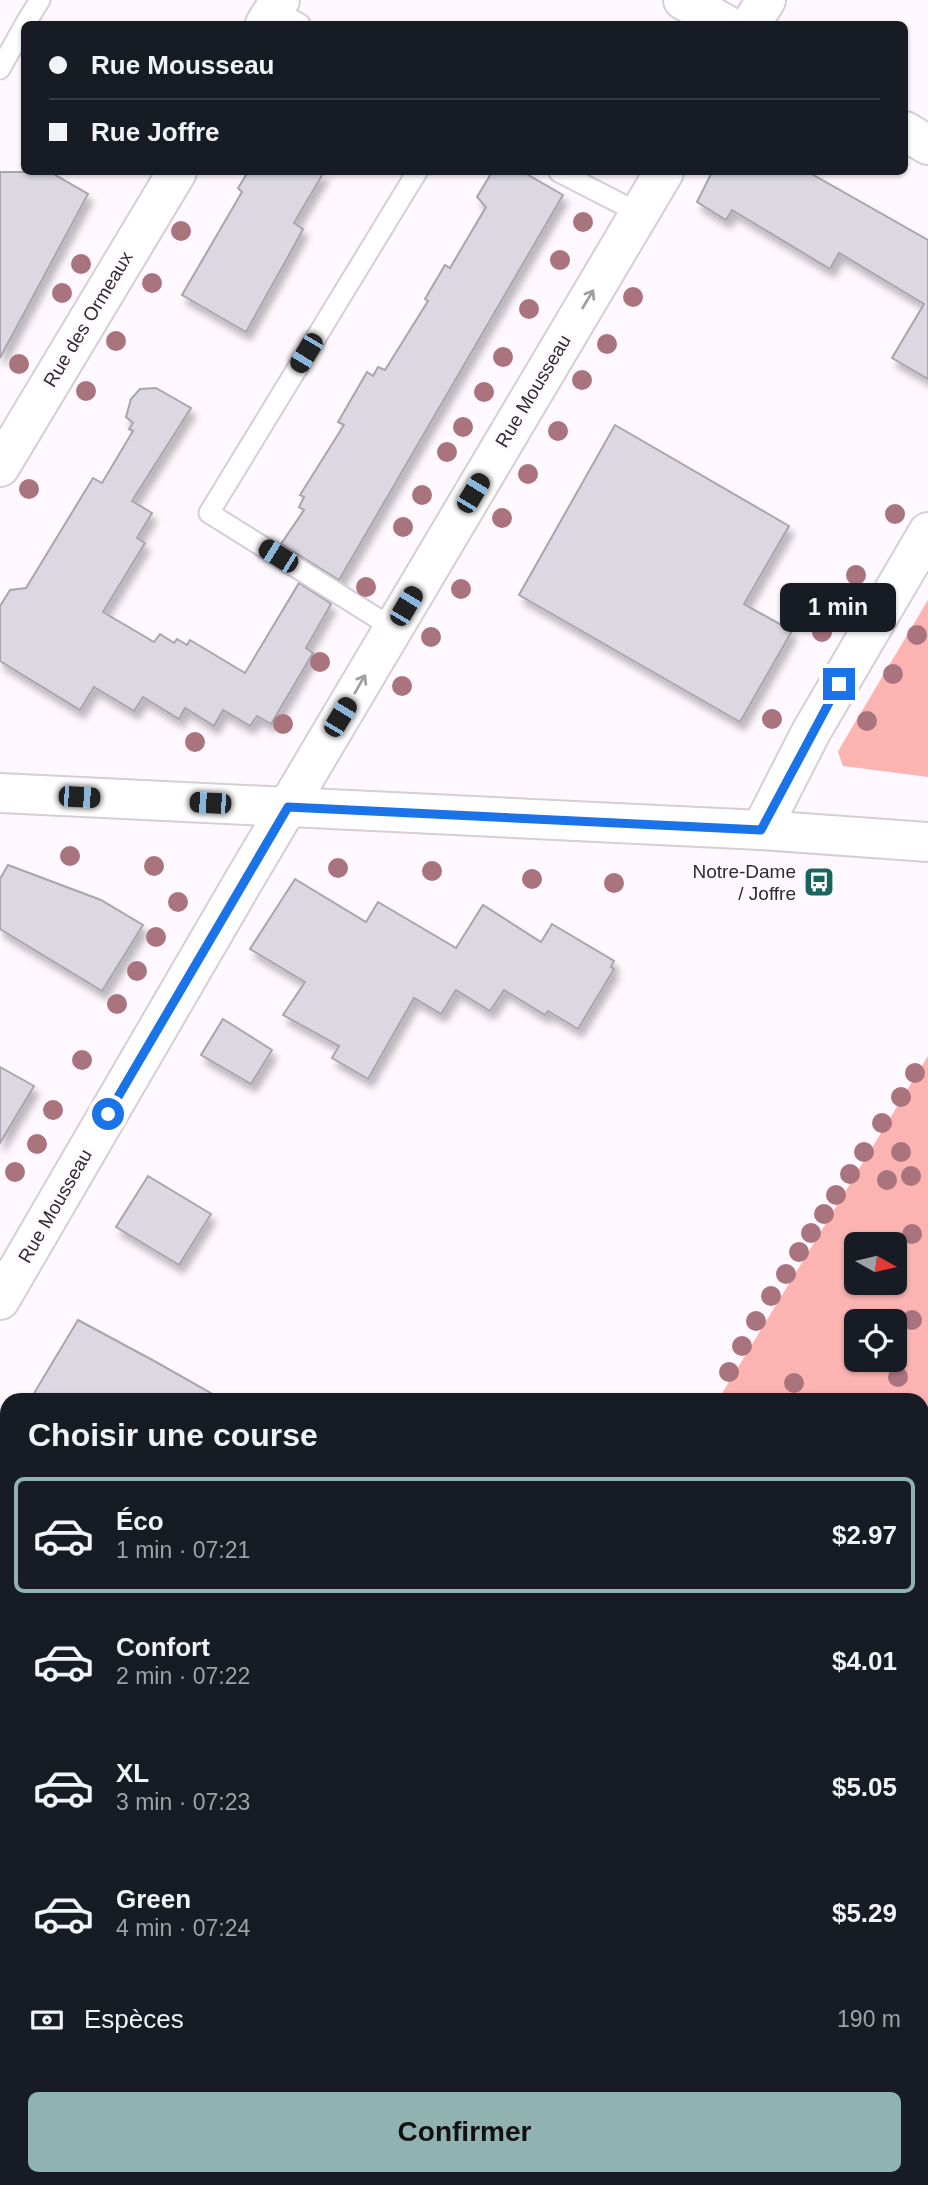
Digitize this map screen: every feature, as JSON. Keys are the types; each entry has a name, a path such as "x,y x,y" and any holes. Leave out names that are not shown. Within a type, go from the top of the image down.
{"street":[{"path":"683,0 720,21"},
{"path":"753,21 766,0"},
{"path":"908,133 928,145"},
{"name":"Rue des Ormeaux","path":"0,467 175,175"},
{"name":"Rue Mousseau","path":"0,1300 393,628 662,175"},
{"path":"761,830 811,732 928,531"},
{"path":"0,793 761,830 928,842"}],"lane":[{"path":"27,21 40,0"},
{"path":"0,69 21,32"},
{"path":"393,628 209,513 415,175"},
{"path":"565,175 639,213"}],"shaded area":[{"path":"928,600 928,777 843,766 838,752 841,746"},
{"path":"928,1056 928,1393 722,1393"}],"building":[{"path":"0,172 55,175 88,194 0,358"},
{"path":"246,175 322,175 294,223 303,229 246,332 182,295 242,192 238,188"},
{"path":"490,175 528,175 563,195 339,580 281,544 304,510 299,507 304,497 300,495 344,425 338,422 367,372 373,376 378,367 385,370 428,301 425,299 445,265 450,268 486,207 477,197"},
{"path":"710,175 813,175 928,240 928,379 892,358 924,304 839,253 830,269 732,210 726,220 697,202"},
{"path":"156,388 191,408 132,501 152,513 137,538 145,543 103,612 154,642 160,634 174,643 177,639 187,645 190,640 245,673 299,583 327,601 331,604 306,648 313,653 271,724 257,716 250,726 223,710 214,726 185,708 179,719 143,697 134,711 94,687 80,710 0,661 0,606 10,590 26,588 93,478 102,483 133,431 129,429 133,423 126,417 131,399 140,389"},
{"path":"615,425 789,526 744,604 792,631 740,722 519,595"},
{"path":"8,865 101,900 143,925 102,991 0,929 0,879"},
{"path":"295,879 366,922 378,902 456,948 483,905 541,942 552,924 614,961 611,967 614,969 578,1029 548,1011 545,1015 504,990 490,1011 456,990 441,1014 414,998 368,1079 332,1058 339,1046 283,1015 305,982 250,949"},
{"path":"223,1019 272,1050 251,1084 201,1055"},
{"path":"0,1067 34,1086 0,1143"},
{"path":"148,1176 211,1214 179,1265 116,1227"},
{"path":"78,1320 211,1393 34,1393"}],"place":[{"name":"Notre-Dame / Joffre","path":"819,882"}],"route":[{"path":"108,1114 288,807 761,830 839,684"}]}
